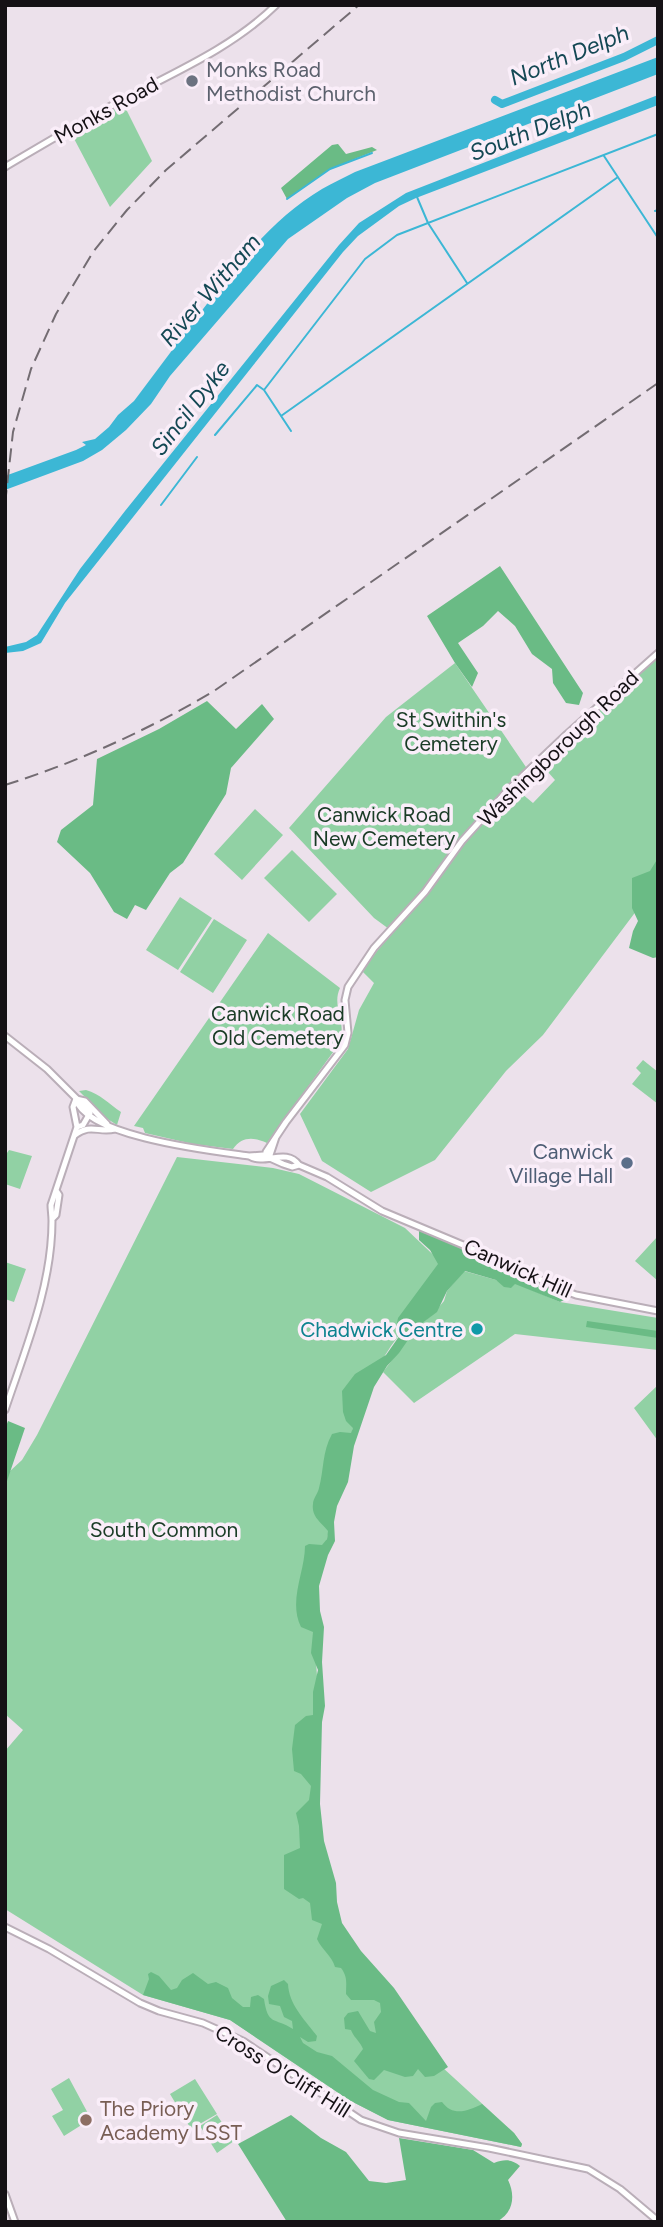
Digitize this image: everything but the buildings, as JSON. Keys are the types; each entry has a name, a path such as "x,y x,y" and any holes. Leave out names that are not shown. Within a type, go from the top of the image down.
{"main road":[{"name":"Monks Road","path":"5,167 96,114 203,58 256,24 276,5"},
{"name":"Washingborough Road","path":"269,1158 266,1152 270,1142 345,1045 348,1033 345,1000 348,987 374,948 425,892 461,841 510,788 566,734 658,653"},
{"path":"5,1036 47,1069 89,1114 104,1125 107,1124"},
{"path":"76,1099 83,1099 107,1124 116,1129"},
{"path":"5,1410 34,1326 47,1268 52,1218 50,1208 77,1127 73,1107 76,1099"},
{"path":"89,1114 99,1115"},
{"path":"77,1127 83,1125 89,1114"},
{"path":"75,1135 89,1128 106,1131 116,1129"},
{"name":"Canwick Hill","path":"116,1129 173,1144 249,1156 253,1159 269,1158 292,1167 299,1165 327,1177 374,1207 506,1262 568,1292 658,1311"},
{"name":"Cross O'Cliff Hill","path":"5,1927 49,1949 141,2003 159,2011 210,2025 243,2041 353,2116 371,2125 424,2138 481,2146 578,2166 603,2177 658,2221"},
{"path":"5,2194 15,2222"}],"green space":[{"path":"116,105 120,111 126,109 152,161 110,207 70,131"},
{"path":"338,144 346,154 372,147 377,150 330,169 287,199 281,188 332,145"},
{"path":"500,566 583,693 579,705 566,703 553,683 552,669 532,654 515,626 498,611 483,626 458,643 478,673 472,687 427,616"},
{"path":"658,656 658,882 543,1035 506,1071 435,1160 371,1192 322,1161 300,1114 348,1049 359,1010 374,983 362,971 429,891 468,838 515,788 533,803 555,780 540,763"},
{"name":"Canwick Road New Cemetery","path":"455,663 528,770 459,841 421,893 389,929 374,918 289,828 386,717"},
{"path":"207,701 236,729 262,704 274,719 231,768 226,794 183,863 170,873 146,910 135,905 127,919 114,912 90,873 57,842 61,830 93,805 97,759 159,729"},
{"path":"255,809 283,835 242,880 214,854"},
{"path":"292,850 337,894 309,922 264,878"},
{"path":"658,858 658,957 653,958 629,948 638,921 632,908 632,878 650,871"},
{"path":"180,897 212,918 178,970 146,950"},
{"path":"214,919 247,940 213,993 180,972"},
{"name":"Canwick Road Old Cemetery","path":"268,933 340,988 337,1002 342,1029 339,1044 267,1143 248,1139 233,1149 193,1144 145,1133 143,1128 134,1126"},
{"path":"643,1060 658,1072 658,1104 632,1084 641,1073 636,1068"},
{"path":"86,1090 121,1112 117,1125 106,1118 79,1091"},
{"path":"9,1150 32,1156 20,1189 5,1184 5,1156"},
{"name":"South Common","path":"177,1157 273,1168 299,1174 405,1228 445,1266 434,1288 364,1388 340,1476 327,1539 311,1584 319,1707 309,1815 334,1920 442,2067 514,2133 522,2144 521,2147 388,2120 349,2100 230,2020 143,1995 5,1909 5,1751 23,1730 5,1714 5,1487 9,1472 22,1460 37,1435"},
{"path":"419,1230 467,1251 504,1263 568,1298 560,1302 515,1284 511,1288 504,1287 496,1280 465,1271 447,1291 437,1312 417,1327 374,1387 354,1446 348,1482 337,1506 335,1541 319,1586 324,1627 322,1662 325,1706 322,1722 320,1804 324,1841 336,1883 342,1923 361,1951 394,1988 448,2067 434,2076 425,2077 418,2069 413,2076 405,2077 384,2070 374,2080 369,2079 354,2061 363,2049 351,2030 345,2029 344,2018 348,2013 358,2011 370,2031 376,2033 374,2022 381,2012 380,2003 374,2000 351,2000 346,1994 343,1971 335,1967 317,1939 322,1924 312,1920 310,1903 284,1889 284,1855 300,1848 296,1813 309,1800 311,1786 301,1774 294,1771 292,1749 295,1725 306,1716 313,1715 313,1692 318,1670 311,1653 313,1632 301,1627 296,1607 305,1546 322,1545 327,1539 328,1531 315,1516 313,1509 326,1448 332,1434 351,1433 353,1428 346,1421 343,1412 342,1391 355,1374 386,1355 400,1335 396,1327 398,1318 438,1264 430,1250 419,1240"},
{"path":"658,1236 658,1281 635,1261"},
{"path":"5,1262 26,1269 14,1302 5,1299"},
{"path":"464,1271 511,1287 515,1283 560,1302 658,1318 658,1350 515,1334 414,1403 383,1372 417,1327 444,1301 447,1291"},
{"path":"587,1321 658,1331 658,1338 586,1327"},
{"path":"658,1385 658,1441 634,1408"},
{"path":"8,1421 25,1428 5,1487 5,1429"},
{"path":"151,1972 159,1976 171,1990 193,1973 208,1984 216,1982 228,1988 232,1998 243,2007 250,2007 251,1997 258,1995 264,1999 273,2020 293,2029 292,2021 284,2017 280,2006 269,2004 271,1986 284,1980 288,1984 294,2005 317,2036 316,2041 308,2042 300,2037 303,2043 317,2052 332,2056 373,2090 399,2102 409,2103 426,2121 435,2103 442,2102 456,2111 482,2104 514,2133 522,2144 521,2147 388,2120 349,2100 230,2020 143,1995 149,1979 148,1974"},
{"path":"69,2078 91,2119 64,2136 52,2116 63,2110 51,2089"},
{"path":"195,2079 217,2114 191,2129 170,2094"},
{"path":"217,2115 234,2141 217,2153 200,2126"},
{"path":"291,2115 321,2138 346,2152 369,2181 386,2183 406,2180 399,2138 473,2150 494,2163 505,2160 514,2162 520,2166 508,2180 512,2192 509,2209 502,2219 496,2222 287,2222 238,2144"}],"water":[{"path":"658,57 658,74 375,183 347,198 288,239 170,376 151,404 126,430 102,450 83,461 5,490 5,476 76,450 86,445 82,442 95,439 109,427 134,401 176,345 175,341 181,338 262,238 301,203 322,189 355,172"},
{"path":"658,95 658,105 416,198 399,206 358,236 65,603 41,643 23,651 5,653 5,647 26,642 37,635 80,569 125,511 359,223 406,193"}],"waterway":[{"name":"North Delph","path":"495,100 502,104 624,57 658,40"},
{"path":"264,390 365,259 397,235 658,134"},
{"path":"287,199 330,169 372,153"},
{"path":"604,156 658,238"},
{"path":"281,416 618,177"},
{"path":"417,197 428,223 467,283"},
{"path":"215,435 257,385 264,390 291,431"},
{"path":"161,505 197,457"}],"railway":[{"path":"5,504 13,432 31,369 56,314 93,252 127,210 166,170 359,5"},
{"path":"5,785 112,744 214,691 658,383"}],"place":[{"name":"Monks Road Methodist Church","path":"192,81"},
{"name":"Canwick Village Hall","path":"627,1163"},
{"name":"Chadwick Centre","path":"477,1329"},
{"name":"The Priory Academy LSST","path":"86,2120"}],"water label":[{"name":"South Delph","path":"530,131"},
{"name":"River Witham","path":"210,290"},
{"name":"Sincil Dyke","path":"190,408"}],"park label":[{"name":"St Swithin's Cemetery","path":"451,731"}]}
